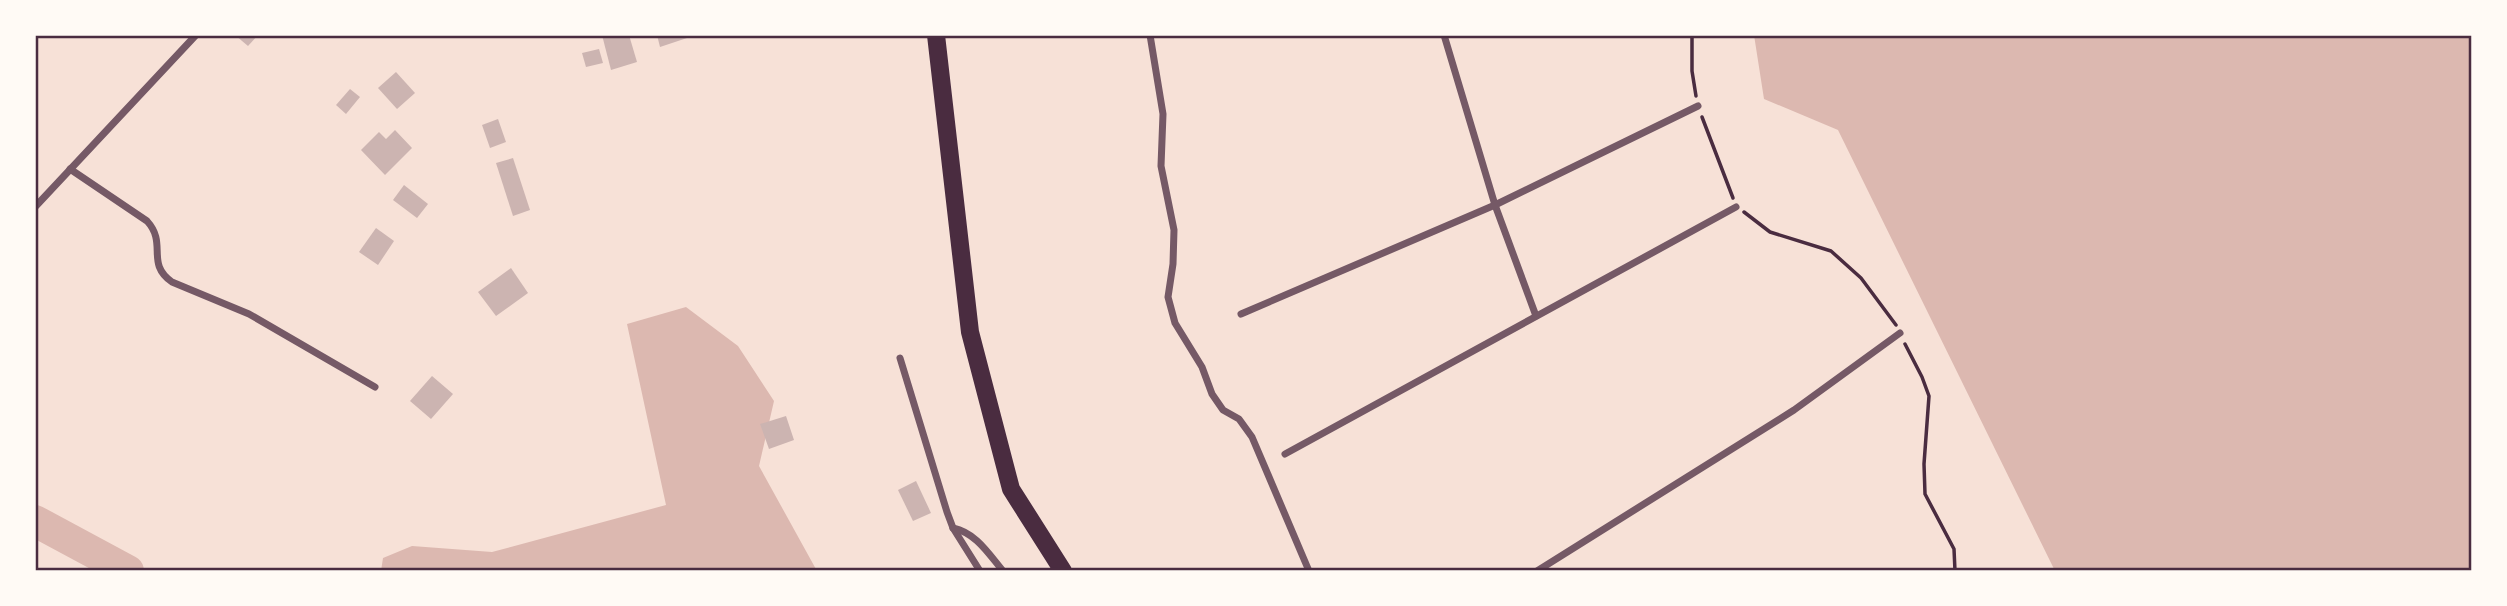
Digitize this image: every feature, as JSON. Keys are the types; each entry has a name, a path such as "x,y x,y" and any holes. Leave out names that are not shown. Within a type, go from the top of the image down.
{"main road":[{"path":"936,35 970,332 1011,489 1063,571"}],"street":[{"path":"35,207 196,35"},
{"path":"1150,35 1163,114 1161,166 1174,230 1168,297 1175,323 1202,367 1212,394 1223,410 1239,419 1252,437 1309,571"},
{"path":"1444,35 1494,205 1536,316"},
{"path":"1241,314 1494,205 1698,106"},
{"path":"70,169 147,221 154,229 157,236 158,267 163,276 249,314 375,387"},
{"path":"1285,454 1737,206"},
{"path":"1537,571 1794,410 1900,333"},
{"path":"900,358 953,528 980,571"},
{"path":"953,528 967,531 1003,571"}],"path":[{"path":"1692,35 1692,71 1698,106 1737,206 1770,232 1831,251 1861,278 1892,317 1922,377 1928,396 1925,494 1954,549 1955,571"}],"shaded area":[{"path":"1754,35 2472,35 2472,571 2055,571 1838,130 1764,99"},
{"path":"686,307 738,346 774,401 759,466 817,571 381,571 383,558 412,546 492,552 666,505 627,324"}],"building":[{"path":"235,35 258,35 248,46"},
{"path":"602,35 629,35 637,62 611,70"},
{"path":"657,35 686,35 687,38 660,47"},
{"path":"599,49 603,63 586,67 582,53"},
{"path":"396,72 415,93 397,109 378,88"},
{"path":"350,89 360,97 346,114 336,105"},
{"path":"498,119 506,142 490,148 482,125"},
{"path":"395,130 412,148 385,175 361,150 379,132 386,139"},
{"path":"513,158 530,210 513,216 496,163"},
{"path":"404,185 428,204 417,218 393,200"},
{"path":"376,228 394,241 378,265 359,252"},
{"path":"511,268 528,293 496,316 478,292"},
{"path":"432,376 453,394 431,419 410,401"},
{"path":"786,416 794,440 769,449 760,424"},
{"path":"916,481 931,513 913,521 898,490"}],"waterway":[{"path":"35,521 128,571"}]}
